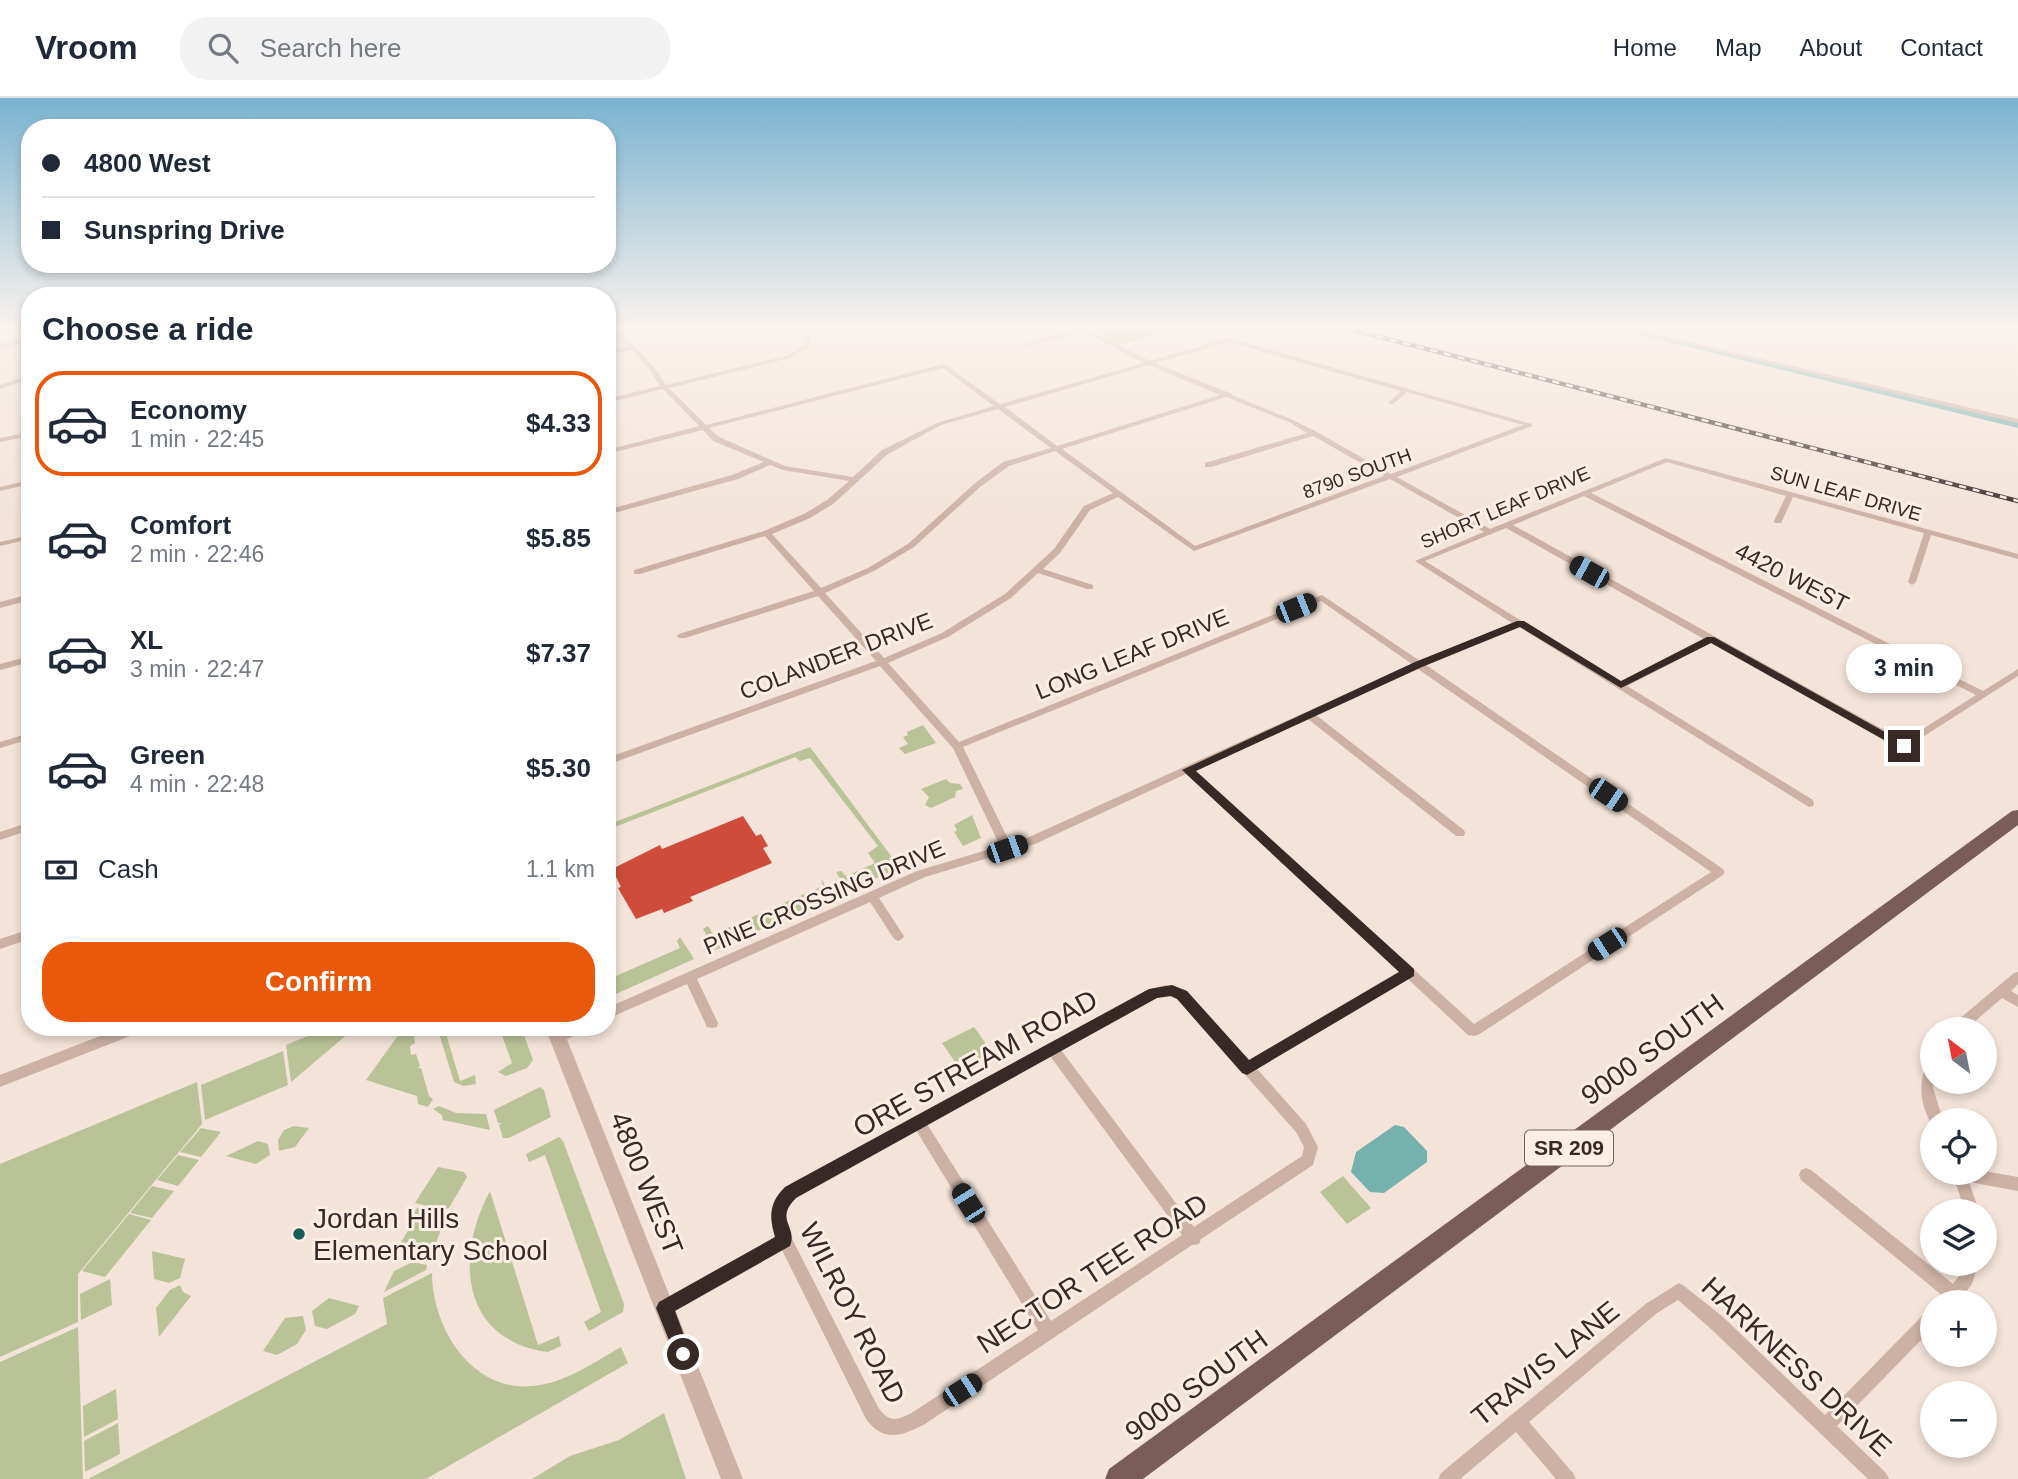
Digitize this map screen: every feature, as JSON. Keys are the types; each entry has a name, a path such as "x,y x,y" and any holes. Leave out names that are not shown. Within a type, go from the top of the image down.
{"main road":[{"name":"9000 SOUTH","path":"1119,1479 2018,816"}],"street":[{"path":"616,399 638,393"},
{"path":"670,393 702,428 722,443 768,463 796,471 853,479"},
{"path":"616,450 837,393"},
{"path":"981,393 1118,494"},
{"path":"637,572 767,533 820,509 886,452 915,435 997,405 1039,393"},
{"path":"1391,402 1402,393"},
{"name":"8790 SOUTH","path":"1118,494 1194,549 1530,425 1418,393"},
{"path":"1901,393 2018,421"},
{"path":"682,636 820,590 876,567 922,539 984,477 1006,464 1229,394 1315,433 1490,531"},
{"path":"1208,465 1315,433"},
{"path":"0,440 21,436"},
{"name":"SHORT LEAF DRIVE","path":"1666,460 1419,561 1809,803"},
{"name":"SUN LEAF DRIVE","path":"1666,460 2018,557"},
{"path":"616,510 735,477 768,463"},
{"path":"0,489 21,484"},
{"name":"4420 WEST","path":"1584,493 1982,694"},
{"name":"COLANDER DRIVE","path":"616,759 883,662 978,616 1039,570 1087,508 1118,494"},
{"path":"1778,521 1791,494"},
{"path":"1506,525 1904,746 2018,672"},
{"path":"1912,582 1928,532"},
{"path":"767,533 957,746 1007,849"},
{"path":"0,544 21,539"},
{"path":"1039,570 1090,587"},
{"name":"LONG LEAF DRIVE","path":"957,746 1322,598 1418,664"},
{"path":"0,604 21,599"},
{"name":"PINE CROSSING DRIVE","path":"616,1010 935,869 1007,849 1188,770 1418,664 1520,623"},
{"path":"1621,685 1711,639"},
{"path":"0,667 21,661"},
{"path":"1188,770 1473,1031 1719,872 1418,664"},
{"path":"1309,715 1460,833"},
{"path":"0,745 21,739"},
{"path":"0,836 21,829"},
{"path":"872,896 898,936"},
{"path":"0,944 21,937"},
{"path":"1247,1068 1409,972"},
{"path":"690,977 712,1023"},
{"path":"1971,1017 2018,977"},
{"name":"ORE STREAM ROAD","path":"777,1215 781,1202 791,1192 1154,993 1172,990 1188,1001 1247,1068"},
{"path":"2001,991 2018,1002"},
{"path":"0,1081 115,1036"},
{"name":"4800 WEST","path":"557,1036 732,1479"},
{"path":"1053,1049 1194,1238"},
{"name":"NECTOR TEE ROAD","path":"889,1428 902,1427 919,1418 1300,1168 1310,1156 1311,1147 1305,1133 1247,1068"},
{"path":"918,1122 1049,1333"},
{"path":"1806,1175 1940,1290"},
{"path":"1997,1180 2018,1184"},
{"name":"WILROY ROAD","path":"777,1215 784,1241 872,1413 882,1426 889,1428"},
{"path":"665,1308 784,1241"},
{"name":"TRAVIS LANE","path":"1447,1479 1652,1308 1679,1291"},
{"name":"HARKNESS DRIVE","path":"1679,1291 1880,1479"},
{"path":"1825,1427 1920,1330"},
{"path":"1516,1420 1567,1479"}],"green space":[{"path":"923,725 936,743 905,754 899,748 908,744 903,737 908,735 907,732"},
{"path":"810,747 900,868 847,889 836,872 841,871 846,876 875,863 868,853 878,846 810,758 800,761 795,757 616,827 616,822"},
{"path":"946,779 950,783 960,784 963,789 956,791 955,797 931,808 925,805 929,797 921,789"},
{"path":"972,815 981,838 963,846 954,832 957,830 954,825"},
{"path":"821,878 832,898 715,950 703,929 708,926 713,934 823,886"},
{"path":"680,937 694,959 616,994 616,976 680,948 677,941"},
{"path":"974,1027 992,1052 960,1069 942,1043"},
{"path":"308,1036 345,1036 291,1082 286,1045"},
{"path":"398,1036 414,1036 415,1043 410,1046 411,1055 416,1054 420,1066 417,1068 421,1068 429,1096 433,1099 428,1107 418,1104 417,1096 366,1080"},
{"path":"440,1036 447,1036 460,1081 475,1075 476,1084 463,1086 454,1082"},
{"path":"502,1036 524,1036 533,1060 527,1068 506,1076 498,1072 512,1063"},
{"path":"283,1051 288,1085 205,1120 201,1085"},
{"path":"197,1082 202,1124 78,1274 78,1322 0,1357 0,1164"},
{"path":"540,1087 544,1090 551,1117 509,1138 503,1138 499,1125 502,1123 498,1123 494,1110"},
{"path":"439,1106 456,1113 486,1114 490,1130 443,1120 442,1115 433,1109"},
{"path":"294,1126 309,1128 295,1147 279,1151 278,1140 284,1130"},
{"path":"201,1128 221,1132 201,1157 180,1152"},
{"path":"559,1137 563,1141 624,1304 623,1312 589,1331 584,1322 601,1312 545,1155 529,1162 526,1154"},
{"path":"258,1141 268,1144 270,1155 256,1164 226,1156"},
{"path":"178,1155 199,1160 178,1186 157,1180"},
{"path":"438,1167 464,1172 467,1177 449,1208 444,1210 415,1203"},
{"path":"1343,1176 1371,1208 1347,1224 1320,1192"},
{"path":"152,1186 174,1191 152,1218 130,1213"},
{"path":"490,1191 538,1345 559,1336 561,1346 548,1352 519,1344 497,1331 482,1313 473,1291 470,1267 472,1242"},
{"path":"417,1208 445,1218 435,1246 398,1247 411,1226 407,1224"},
{"path":"129,1214 151,1220 105,1277 82,1271"},
{"path":"152,1251 185,1259 180,1278 169,1283 154,1279"},
{"path":"413,1262 427,1265 426,1270 384,1292 394,1271"},
{"path":"432,1273 439,1314 447,1334 473,1367 491,1378 511,1385 545,1384 578,1371 621,1347 628,1363 426,1479 88,1479 387,1324 383,1298"},
{"path":"110,1279 112,1305 81,1320 80,1294"},
{"path":"180,1285 183,1292 191,1296 159,1337 156,1308 170,1290"},
{"path":"329,1298 359,1306 355,1314 327,1329 315,1326 312,1311"},
{"path":"303,1316 306,1330 297,1344 277,1355 263,1351 285,1318"},
{"path":"78,1327 83,1479 0,1479 0,1362"},
{"path":"116,1389 118,1419 84,1437 83,1406"},
{"path":"664,1413 686,1479 532,1479 570,1456 619,1440"},
{"path":"118,1423 120,1454 85,1472 84,1441"}],"water":[{"path":"1395,1125 1404,1127 1427,1151 1427,1162 1384,1193 1370,1192 1351,1172 1356,1152"}],"building":[{"path":"743,816 756,836 761,834 768,846 763,848 772,863 690,897 693,901 664,913 662,909 636,919 618,888 621,887 616,877 616,867 660,845 662,849"}],"waterway":[{"path":"1887,393 2018,425"}],"railway":[{"path":"1600,393 2018,501"}],"place":[{"name":"Jordan Hills Elementary School","path":"299,1234"}],"route":[{"path":"683,1354 665,1308 784,1241 777,1215 781,1202 791,1192 1154,993 1172,990 1182,995 1247,1068 1409,972 1188,770 1418,664 1520,623 1621,685 1711,639 1904,746"}]}
